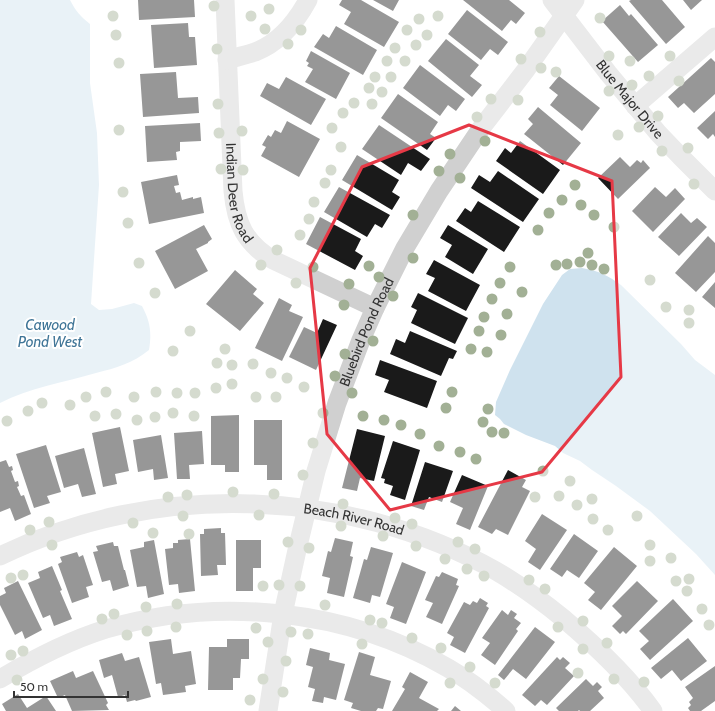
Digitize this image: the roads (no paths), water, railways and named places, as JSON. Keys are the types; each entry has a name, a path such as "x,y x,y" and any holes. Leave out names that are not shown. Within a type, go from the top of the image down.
{"street":[{"name":"Indian Deer Road","path":"225,0 233,198 237,215 244,233 256,248 273,260 375,308"},
{"path":"227,60 256,51 274,42 289,28 301,13 308,0"},
{"name":"Blue Major Drive","path":"552,0 635,106 669,145 715,191"},
{"name":"Bluebird Pond Road","path":"268,711 283,614 306,508 331,420 351,365 375,308 405,248 443,185 482,127 525,71 575,0"},
{"path":"635,106 715,37"},
{"name":"Beach River Road","path":"0,556 30,542 70,527 152,509 205,504 262,505 306,508 355,517 403,530 443,545 496,571 522,587 538,598 601,652 643,697 653,711"},
{"path":"0,680 35,659 64,645 93,634 132,623 172,615 239,611 283,614 319,620 347,626 383,638 406,647 460,676 482,691 506,711"}],"water":[{"name":"Cawood Pond West","path":"0,0 70,0 78,13 90,24 90,83 97,133 99,185 91,304 99,310 112,309 134,303 142,306 149,322 150,338 149,350 143,355 124,364 35,389 0,403"},
{"path":"582,268 603,274 621,285 681,344 695,360 715,375 715,575 696,554 650,511 616,486 580,461 563,453 555,446 526,435 504,424 495,415 496,402 510,370 543,304 562,275 570,269"}]}
